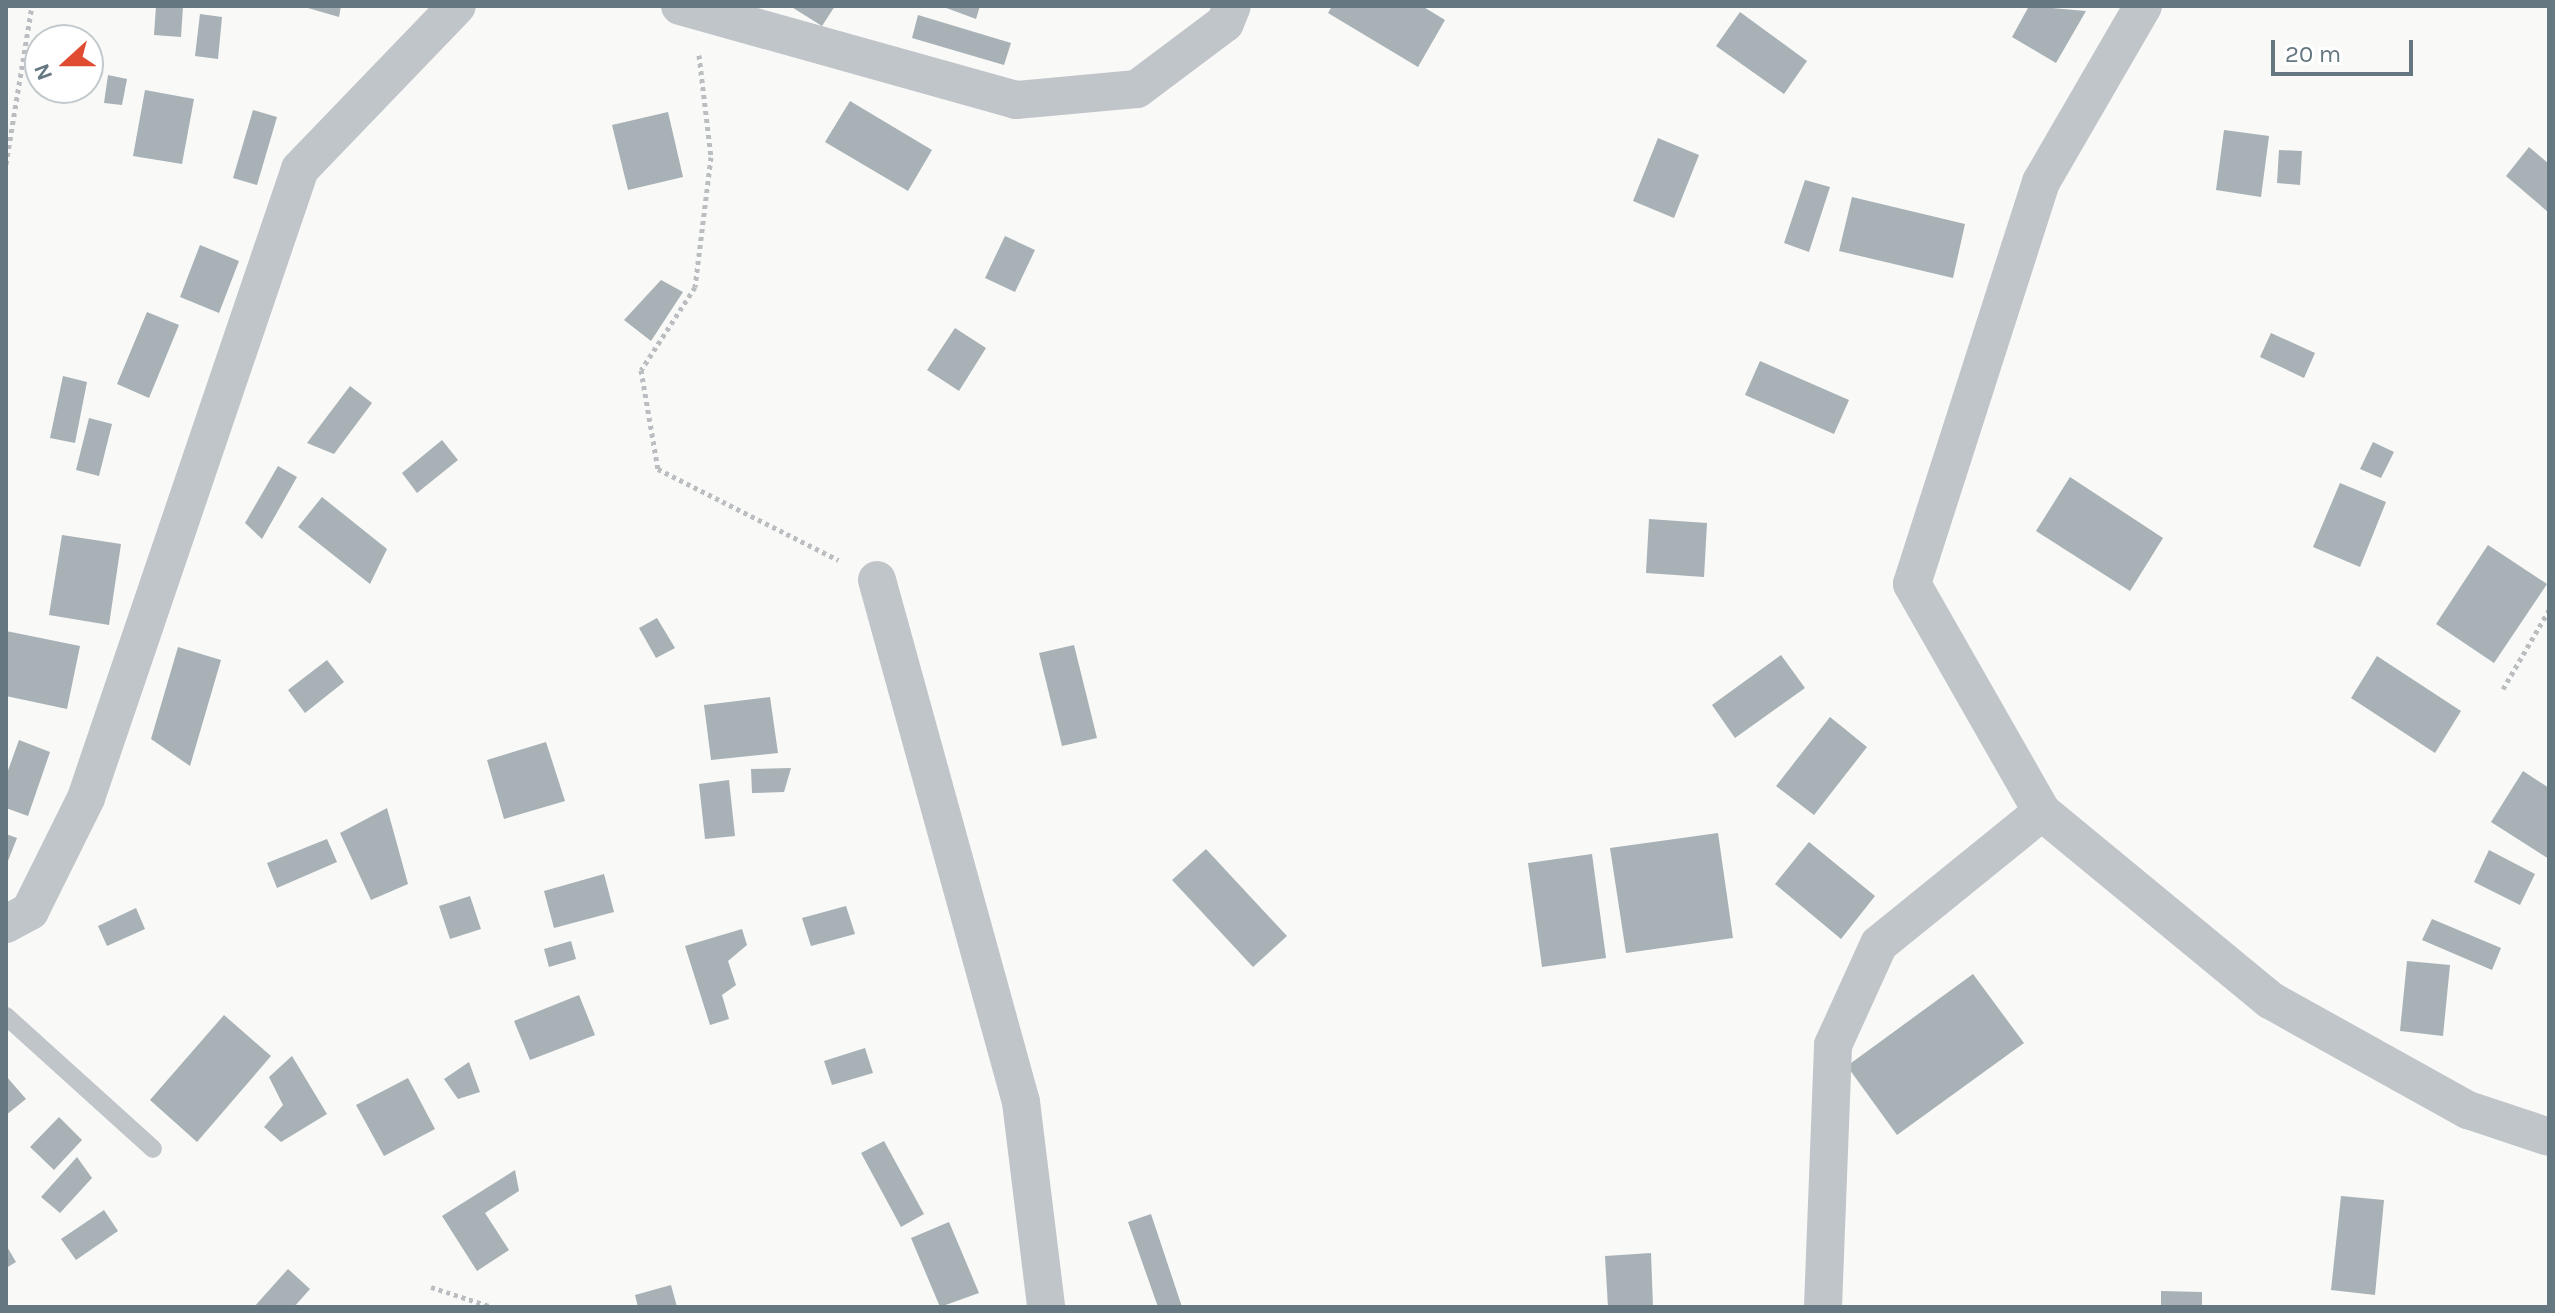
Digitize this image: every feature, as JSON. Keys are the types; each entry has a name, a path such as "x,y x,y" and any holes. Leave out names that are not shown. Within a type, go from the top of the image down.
{"street":[{"path":"6,924 30,911 86,798 300,169 457,6"},
{"path":"687,8 1016,100 1137,89 1225,23 1232,6"},
{"path":"2143,6 2041,182 1912,584 2042,812 2270,1000 2468,1110 2549,1137"},
{"path":"877,580 1021,1102 1046,1307"},
{"path":"1823,1307 1833,1045 1879,944 2042,812"}],"lane":[{"path":"6,1016 153,1149"}],"path":[{"path":"6,164 32,6"},
{"path":"687,8 711,157 695,287 641,370 658,469 877,580"},
{"path":"2503,689 2549,610"},
{"path":"431,1287 492,1307"}],"building":[{"path":"156,6 183,6 181,37 154,35"},
{"path":"301,6 341,6 339,17"},
{"path":"790,6 835,6 822,26"},
{"path":"941,6 980,6 976,19"},
{"path":"1332,6 1422,6 1445,20 1418,67 1328,13"},
{"path":"2029,6 2086,11 2056,63 2012,37"},
{"path":"1740,12 1807,61 1784,94 1716,46"},
{"path":"200,14 222,17 218,59 195,56"},
{"path":"918,15 1011,43 1004,65 912,38"},
{"path":"108,75 127,79 122,105 104,103"},
{"path":"145,90 194,99 182,164 133,156"},
{"path":"850,101 932,150 908,191 825,142"},
{"path":"253,110 277,117 257,185 233,178"},
{"path":"668,112 683,177 628,190 612,125"},
{"path":"2224,130 2269,136 2261,197 2216,190"},
{"path":"1658,138 1699,155 1674,218 1633,201"},
{"path":"2529,147 2549,164 2548,212 2506,176"},
{"path":"2279,150 2302,151 2300,185 2277,183"},
{"path":"1805,180 1830,187 1809,252 1784,243"},
{"path":"1852,197 1965,224 1953,278 1839,251"},
{"path":"1005,236 1035,250 1015,292 985,278"},
{"path":"200,245 239,261 219,313 180,297"},
{"path":"661,280 683,292 651,341 624,320"},
{"path":"147,312 179,325 149,398 117,384"},
{"path":"955,328 986,348 959,391 927,370"},
{"path":"2271,333 2315,353 2304,378 2260,357"},
{"path":"1760,361 1849,400 1834,434 1745,395"},
{"path":"63,376 87,382 75,443 50,438"},
{"path":"350,386 372,403 334,454 307,443"},
{"path":"89,418 112,424 99,476 76,470"},
{"path":"442,440 458,460 417,493 402,473"},
{"path":"2373,442 2394,452 2381,478 2360,469"},
{"path":"278,466 297,477 262,539 245,523"},
{"path":"2070,477 2163,538 2130,591 2036,531"},
{"path":"2340,483 2386,502 2360,567 2313,547"},
{"path":"322,497 387,549 370,584 298,527"},
{"path":"1649,519 1707,523 1704,577 1646,573"},
{"path":"62,535 121,544 109,625 49,615"},
{"path":"2488,545 2547,584 2494,663 2436,624"},
{"path":"657,618 675,648 656,658 639,628"},
{"path":"6,631 80,646 67,709 6,696"},
{"path":"1074,645 1097,738 1062,746 1039,653"},
{"path":"178,647 221,660 190,766 151,739"},
{"path":"1781,655 1805,688 1735,738 1712,705"},
{"path":"2377,656 2461,711 2435,753 2351,698"},
{"path":"327,660 344,682 305,713 288,690"},
{"path":"770,697 778,753 711,760 704,705"},
{"path":"1830,717 1867,747 1814,815 1776,786"},
{"path":"19,740 50,752 28,816 6,808 6,776"},
{"path":"546,742 565,801 504,819 487,760"},
{"path":"791,768 784,792 752,793 751,769"},
{"path":"2523,771 2549,788 2549,859 2491,822"},
{"path":"729,780 735,836 705,839 699,784"},
{"path":"387,808 408,884 371,900 340,833"},
{"path":"1718,833 1733,938 1626,953 1610,848"},
{"path":"6,834 17,838 6,866"},
{"path":"327,839 337,862 277,888 267,863"},
{"path":"1809,842 1875,896 1841,939 1775,884"},
{"path":"1206,849 1287,936 1253,967 1172,880"},
{"path":"2489,850 2535,874 2520,905 2474,882"},
{"path":"1592,854 1606,958 1542,967 1528,863"},
{"path":"604,874 614,912 554,928 544,891"},
{"path":"470,896 481,929 450,939 439,906"},
{"path":"846,906 855,934 811,946 802,918"},
{"path":"136,908 145,929 107,946 98,926"},
{"path":"2432,919 2501,948 2492,970 2422,940"},
{"path":"742,929 747,945 728,961 736,985 722,995 729,1019 710,1025 685,946"},
{"path":"571,941 576,959 549,967 544,949"},
{"path":"2407,961 2450,965 2443,1036 2400,1031"},
{"path":"1973,974 2024,1043 1897,1135 1847,1066"},
{"path":"579,995 595,1035 530,1060 514,1021"},
{"path":"224,1015 271,1056 197,1142 150,1100"},
{"path":"865,1048 873,1073 832,1085 824,1061"},
{"path":"292,1056 327,1114 281,1142 264,1127 283,1105 269,1077"},
{"path":"469,1062 480,1092 458,1099 444,1079"},
{"path":"6,1076 26,1099 6,1115"},
{"path":"408,1078 435,1129 384,1156 356,1105"},
{"path":"59,1117 82,1140 54,1170 30,1147"},
{"path":"884,1141 924,1214 901,1227 861,1153"},
{"path":"77,1157 92,1178 60,1213 41,1197"},
{"path":"515,1170 519,1191 485,1213 509,1250 477,1271 442,1216"},
{"path":"2341,1196 2384,1200 2375,1295 2331,1290"},
{"path":"104,1210 118,1231 76,1260 61,1239"},
{"path":"1151,1214 1182,1307 1158,1307 1128,1222"},
{"path":"949,1222 979,1293 940,1307 911,1238"},
{"path":"6,1245 16,1262 6,1268"},
{"path":"1651,1253 1653,1307 1608,1307 1605,1256"},
{"path":"288,1269 310,1289 294,1307 254,1307"},
{"path":"671,1285 677,1307 638,1307 635,1295"},
{"path":"2161,1291 2202,1292 2202,1307 2161,1307"}]}
